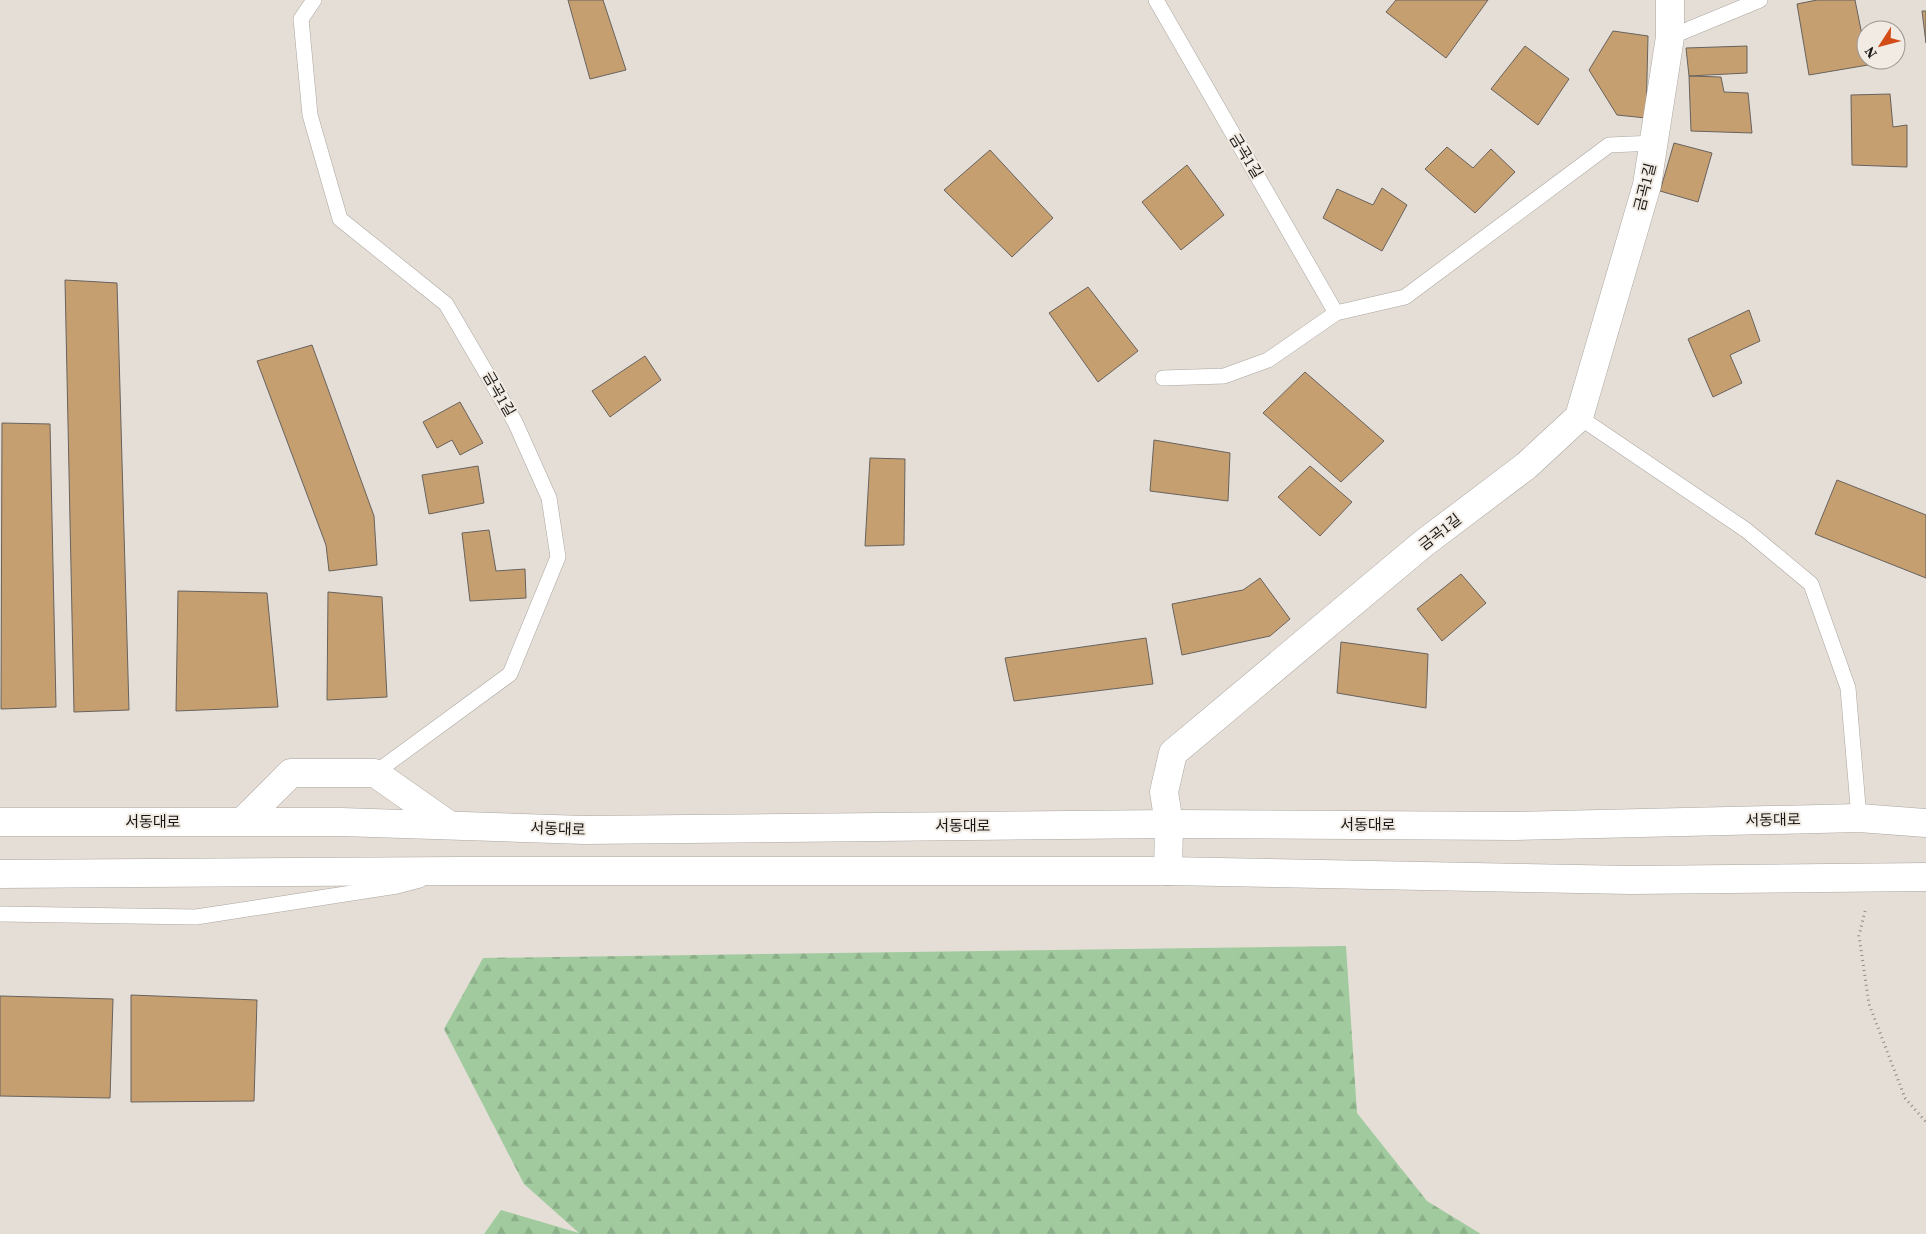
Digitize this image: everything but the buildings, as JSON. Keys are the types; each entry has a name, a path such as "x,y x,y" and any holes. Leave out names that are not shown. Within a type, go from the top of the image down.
{"main road":[{"name":"금곡1길","path":"1168,871 1169,824 1164,792 1173,753 1424,543 1526,466 1579,417 1648,185 1670,37 1670,0"},
{"path":"244,821 291,773 375,773 449,825"},
{"name":"서동대로","path":"0,822 244,821 584,830 1169,824 1515,826 1859,818 1926,823"},
{"path":"0,874 458,871 1168,871 1631,880 1926,877"}],"lane":[{"name":"금곡1길","path":"314,0 302,19 310,115 340,219 446,304 514,422 550,498 558,557 510,674 375,773"},
{"name":"금곡1길","path":"1156,0 1336,313"},
{"path":"1670,37 1760,0"},
{"name":"금곡1길","path":"1163,378 1224,376 1268,360 1336,313 1405,297 1609,145 1655,143"},
{"path":"1579,417 1746,530 1810,584 1848,688 1859,818"},
{"path":"0,914 196,917 397,886 458,871"}],"path":[{"path":"1872,877 1859,936 1869,1004 1905,1098 1926,1122"}],"green space":[{"path":"1346,946 1357,1113 1427,1201 1481,1234 484,1234 501,1210 579,1233 524,1184 444,1029 483,958"}]}
